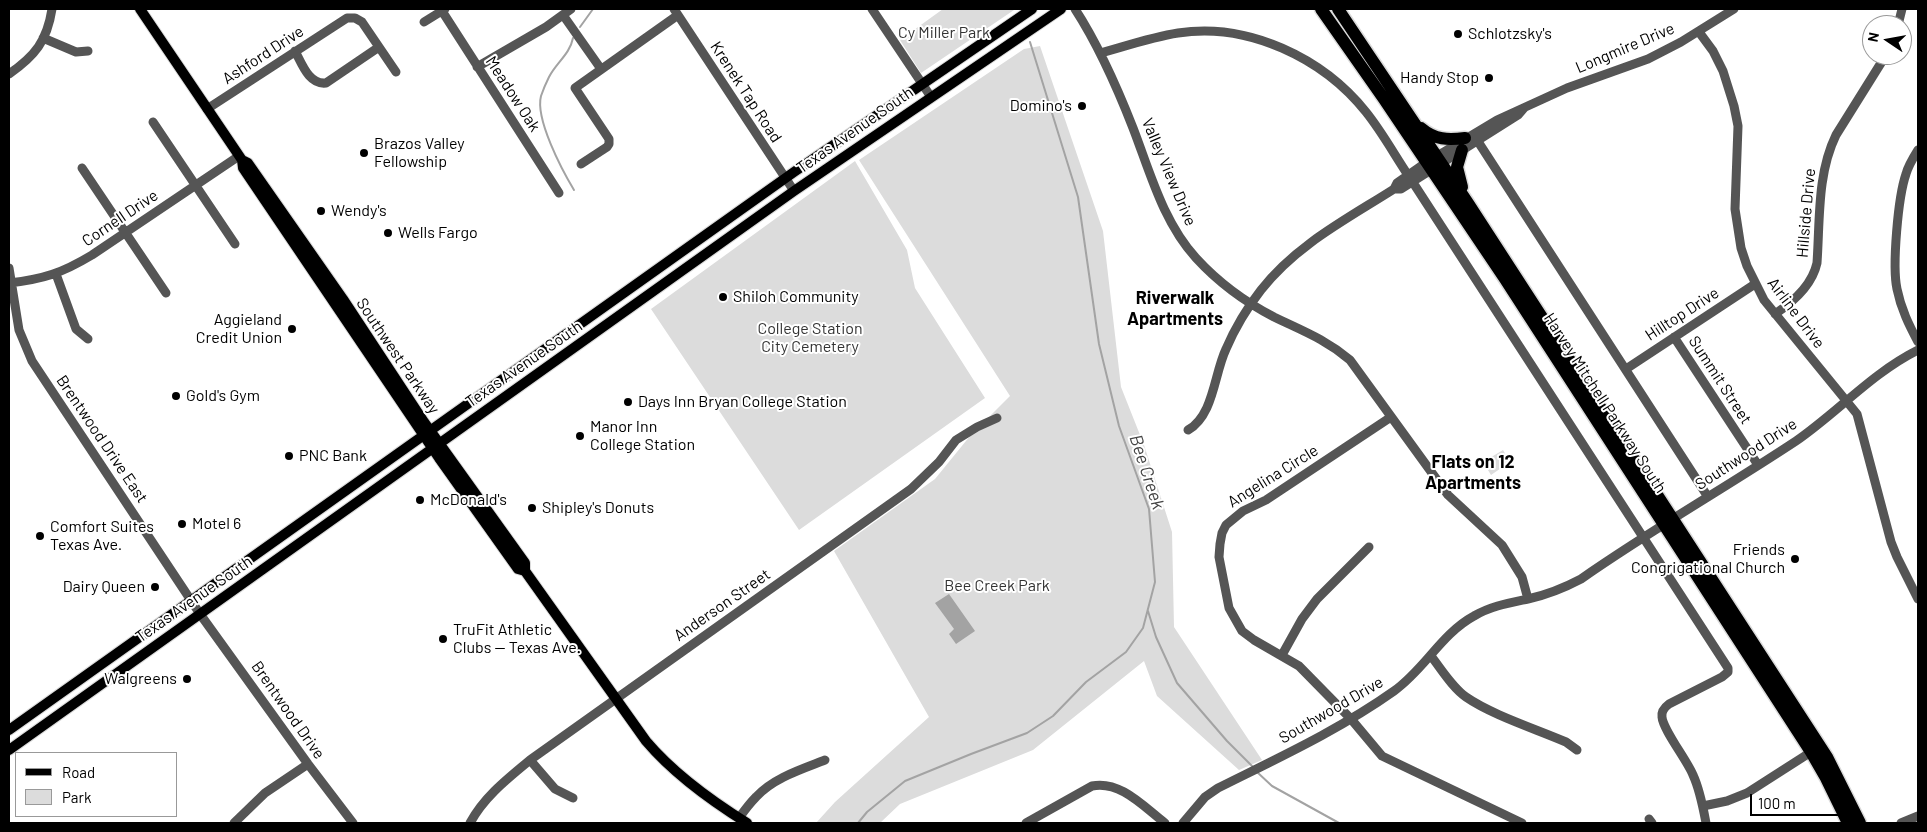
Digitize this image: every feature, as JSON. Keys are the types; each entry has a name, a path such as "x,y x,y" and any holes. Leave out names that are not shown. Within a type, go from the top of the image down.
{"highway":[{"name":"Harvey Mitchell Parkway South","path":"1321,9 1434,163 1669,522 1827,757 1860,823"},
{"name":"Harvey Mitchell Parkway South","path":"1338,9 1413,122 1434,163 1468,203 1669,522 1811,752 1848,823"},
{"path":"1413,122 1432,137 1468,142 1458,160 1457,173 1468,203"}],"main road":[{"name":"Southwest Parkway","path":"140,9 240,158 243,168 356,337 525,563 526,571 616,699 661,758 686,781 743,821"},
{"name":"Texas Avenue South","path":"9,730 786,178 1032,9"},
{"path":"1023,34 1028,23 1049,9"},
{"name":"Texas Avenue South","path":"9,750 794,191 1061,9"},
{"name":"Southwest Parkway","path":"240,158 248,163 343,299 427,433"},
{"path":"287,234 293,236 301,248 310,251"},
{"path":"320,284 326,284 334,296 343,299"},
{"path":"565,335 573,348"},
{"path":"356,337 363,339 369,348 375,349"}],"street":[{"path":"9,74 34,54 50,23 52,9"},
{"path":"477,67 571,9"},
{"path":"872,9 931,97"},
{"name":"Valley View Drive","path":"1075,9 1101,53 1127,113 1150,174 1180,237 1195,257 1232,291 1251,304 1318,337 1350,360 1448,495 1502,545 1522,577 1528,599"},
{"name":"Longmire Drive","path":"1188,430 1195,425 1206,407 1225,350 1251,304 1271,278 1295,254 1312,241 1394,189 1397,183 1410,178 1468,142 1496,120 1567,88 1648,59 1699,32 1734,9"},
{"path":"424,22 443,10"},
{"name":"Meadow Oak","path":"443,10 477,67 559,193"},
{"path":"581,164 607,147 609,139 575,88 676,12"},
{"name":"Krenek Tap Road","path":"676,12 794,191"},
{"path":"563,15 601,69"},
{"name":"Ashford Drive","path":"207,109 347,18 355,18 362,22 396,72"},
{"path":"1101,53 1159,36 1180,32 1214,31 1233,34 1272,44 1308,61 1343,87 1366,112 1725,663 1728,672 1722,677 1669,704 1662,712 1664,723 1693,775 1703,806 1706,823"},
{"name":"Airline Drive","path":"1699,32 1713,51 1723,71 1738,126 1735,191 1736,224 1741,248 1755,284 1764,300 1857,414 1897,557 1918,599"},
{"path":"43,38 76,52 88,51"},
{"path":"295,51 312,80 318,84 326,83 379,47"},
{"name":"Hillside Drive","path":"1775,314 1785,308 1807,286 1813,276 1817,263 1822,182 1829,149 1880,65"},
{"path":"153,122 235,244"},
{"path":"1468,142 1626,369 1708,497"},
{"path":"1918,150 1906,172 1903,186 1895,268 1896,287 1902,309 1918,342"},
{"name":"Cornell Drive","path":"10,283 31,281 56,274 92,255 196,185 240,158"},
{"path":"82,168 166,293"},
{"name":"Brentwood Drive East","path":"9,268 19,330 32,361 200,614"},
{"path":"56,274 76,329 88,339"},
{"name":"Hilltop Drive","path":"1626,369 1755,284"},
{"name":"Summit Street","path":"1674,337 1758,465"},
{"name":"Southwood Drive","path":"1183,823 1205,797 1218,788 1351,719 1395,690 1415,674 1448,635 1467,620 1488,608 1551,593 1581,579 1797,440 1886,368 1918,350"},
{"name":"Angelina Circle","path":"1391,417 1266,500 1232,518 1222,532 1219,558 1229,608 1242,631 1299,666 1351,719 1382,756 1522,823"},
{"name":"Anderson Street","path":"470,823 478,808 489,796 530,760 910,489 939,462 956,440 977,427 997,418"},
{"path":"1282,655 1302,619 1317,599 1369,547"},
{"name":"Brentwood Drive","path":"200,614 308,764 354,823"},
{"path":"1431,656 1465,697 1566,742 1577,750"},
{"path":"1703,806 1727,801 1747,793 1811,752"},
{"path":"530,760 555,790 573,798"},
{"path":"743,821 756,796 767,787 793,773 825,760"},
{"path":"234,823 264,793 308,764"},
{"path":"1026,823 1092,786 1099,785 1114,787 1123,791 1165,823"},
{"path":"1901,823 1918,816"}],"green space":[{"name":"Cy Miller Park","path":"943,9 1014,10 921,73 900,40"},
{"name":"Bee Creek Park","path":"1040,46 1103,231 1121,387 1144,445 1172,532 1174,627 1262,760 1239,770 1157,696 1144,661 1033,750 900,804 880,823 816,823 835,802 929,717 834,551 935,479 970,436 1010,396 859,160 1024,49"},
{"name":"College Station City Cemetery","path":"855,161 907,250 915,288 985,398 799,530 651,309"},
{"path":"1503,450 1510,462 1491,475 1483,462"}],"shaded area":[{"path":"949,594 975,631 956,644 949,634 954,629 935,603"}],"waterway":[{"path":"580,27 593,9"},
{"path":"573,38 566,54 548,79 541,96 540,106 551,144 574,190"},
{"name":"Bee Creek","path":"858,823 867,812 905,781 1027,733 1053,716 1086,682 1126,652 1143,628 1155,582 1149,509 1119,426 1099,344 1078,197 1030,42"},
{"path":"1148,611 1156,637 1177,683 1227,741 1254,768"},
{"path":"1257,772 1272,786 1339,823"}],"place":[{"name":"Schlotzsky's","path":"1458,34"},
{"name":"Handy Stop","path":"1489,78"},
{"name":"Domino's","path":"1082,106"},
{"name":"Brazos Valley Fellowship","path":"364,153"},
{"name":"Wendy's","path":"321,211"},
{"name":"Wells Fargo","path":"388,233"},
{"name":"Shiloh Community","path":"723,297"},
{"name":"Aggieland Credit Union","path":"292,329"},
{"name":"Gold's Gym","path":"176,396"},
{"name":"Days Inn Bryan College Station","path":"628,402"},
{"name":"Manor Inn College Station","path":"580,436"},
{"name":"PNC Bank","path":"289,456"},
{"name":"McDonald's","path":"420,500"},
{"name":"Shipley's Donuts","path":"532,508"},
{"name":"Motel 6","path":"182,524"},
{"name":"Comfort Suites Texas Ave.","path":"40,536"},
{"name":"Friends Congrigational Church","path":"1795,559"},
{"name":"Dairy Queen","path":"155,587"},
{"name":"TruFit Athletic Clubs — Texas Ave.","path":"443,639"},
{"name":"Walgreens","path":"187,679"}],"district":[{"name":"Riverwalk Apartments","path":"1175,308"},
{"name":"Flats on 12 Apartments","path":"1473,472"}]}
